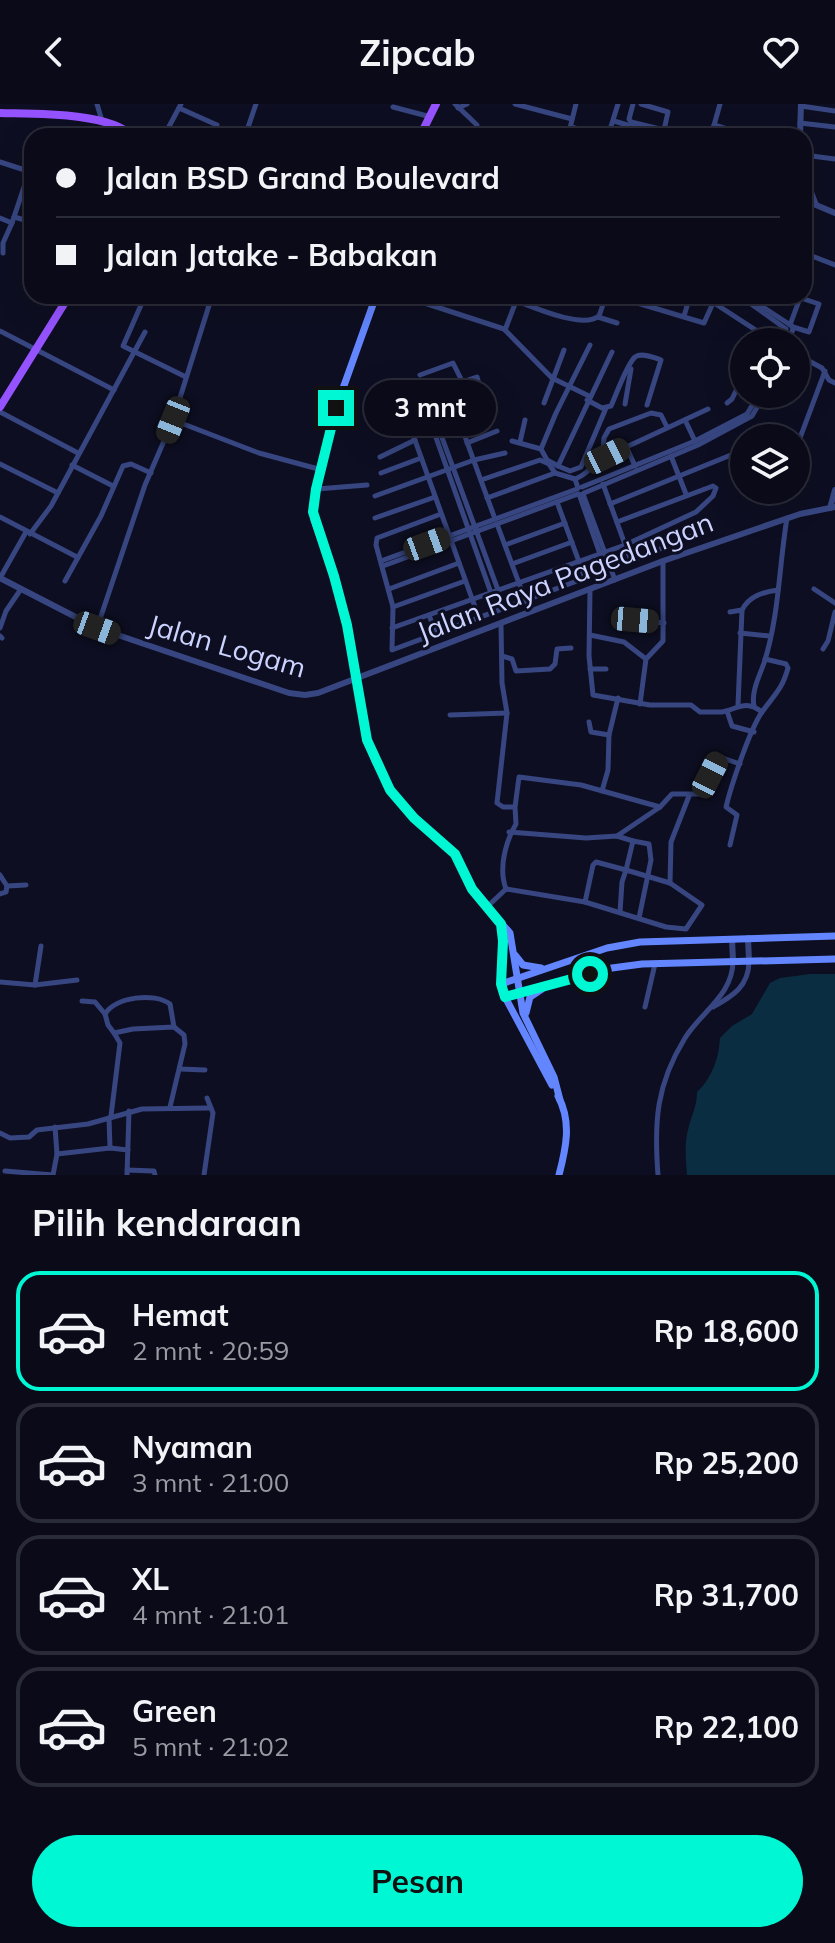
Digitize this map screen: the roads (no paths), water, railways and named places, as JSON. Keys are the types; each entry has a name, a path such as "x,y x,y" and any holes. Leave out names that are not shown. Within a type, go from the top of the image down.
{"main road":[{"path":"425,128 436,104"},
{"path":"3,110 102,121 118,128"},
{"path":"0,410 64,304"},
{"path":"372,304 341,394 313,512 334,576 357,678 367,740 390,790 414,818 455,854 472,889 510,933 518,993 526,1020 554,1077 566,1116 568,1130 559,1175"},
{"path":"501,924 501,984 505,997 560,1100"},
{"path":"501,984 607,948 629,944 835,936"},
{"path":"513,949 523,965 547,968"},
{"path":"505,997 612,968 835,959"},
{"path":"526,1020 530,997 547,985"}],"street":[{"path":"97,104 102,121"},
{"path":"248,128 256,104"},
{"path":"457,106 467,104"},
{"path":"515,104 572,119"},
{"path":"575,128 571,127 576,104"},
{"path":"610,128 618,104"},
{"path":"633,104 631,122 656,128"},
{"path":"641,104 668,112 664,128"},
{"path":"713,128 720,104"},
{"path":"800,128 801,105 835,111"},
{"path":"169,128 180,106 217,125"},
{"path":"457,106 477,125 476,128"},
{"path":"393,107 431,117"},
{"path":"614,121 637,128"},
{"path":"800,123 835,127"},
{"path":"714,125 724,128"},
{"path":"812,156 835,159"},
{"path":"0,162 24,170"},
{"path":"2,248 24,191"},
{"path":"812,197 816,205 835,213"},
{"path":"0,218 24,221"},
{"path":"812,256 835,265"},
{"path":"758,304 791,326 809,332 819,304 812,302"},
{"path":"141,304 122,343 124,349 186,377"},
{"path":"427,304 505,330 552,378 606,408"},
{"path":"505,330 515,304"},
{"path":"531,304 566,317 588,321 598,317 617,323"},
{"path":"598,317 603,304"},
{"path":"642,304 704,323 711,304"},
{"path":"684,316 688,304"},
{"path":"715,304 753,328"},
{"path":"751,304 785,328"},
{"path":"791,326 796,304"},
{"path":"97,628 151,473 173,420 209,305"},
{"path":"0,331 114,390"},
{"path":"0,578 58,493 145,332"},
{"path":"541,449 590,345"},
{"path":"544,403 564,350"},
{"path":"556,470 612,352"},
{"path":"487,498 556,470 570,471 581,467 606,408 611,406 635,357 641,355 661,360 647,405"},
{"path":"810,362 825,371 829,380 835,383"},
{"path":"420,375 453,363 462,381"},
{"path":"625,404 631,364"},
{"path":"805,424 825,371"},
{"path":"409,422 483,394 475,376 404,404 409,422 421,458 479,618"},
{"path":"447,387 526,602"},
{"path":"382,563 557,502 635,466 670,454 747,414 751,408"},
{"path":"496,522 603,484 752,416 757,408"},
{"path":"575,479 584,476 598,460 708,409"},
{"path":"0,410 39,435 78,453"},
{"path":"461,424 495,411"},
{"path":"607,456 603,452 604,438 609,429 651,413 661,415 667,427"},
{"path":"430,414 495,591"},
{"path":"173,420 259,453 322,470"},
{"path":"520,442 525,420"},
{"path":"685,420 695,441"},
{"path":"467,443 497,431"},
{"path":"380,457 415,440"},
{"path":"512,441 541,449 556,470"},
{"path":"626,446 635,466"},
{"path":"375,496 474,460 505,453"},
{"path":"670,454 686,494"},
{"path":"610,504 730,455"},
{"path":"381,473 421,458"},
{"path":"481,480 540,460 575,479 615,580"},
{"path":"0,464 58,493"},
{"path":"65,581 127,464 151,473"},
{"path":"72,465 113,486"},
{"path":"603,484 631,561 694,535"},
{"path":"316,489 367,485"},
{"path":"392,628 625,545 696,512 713,496 716,488 713,486 686,494 617,522"},
{"path":"832,507 835,490"},
{"path":"375,518 435,497"},
{"path":"441,514 377,538 376,545 393,607 393,650 585,578 557,502"},
{"name":"Jalan Raya Pagedangan","path":"357,678 663,561 787,518 832,507"},
{"path":"0,517 77,557"},
{"path":"754,706 753,696 770,636 787,518"},
{"path":"505,545 565,523"},
{"path":"512,564 572,542"},
{"path":"640,704 646,659 650,652 663,644 663,561"},
{"path":"389,589 459,563"},
{"name":"Jalan Logam","path":"0,578 97,628 289,693 318,693 357,678"},
{"path":"393,607 465,581"},
{"path":"0,628 6,611 21,589"},
{"path":"814,589 835,603"},
{"path":"590,590 593,695 640,704 691,705 700,712 727,711 738,705 754,706 762,712"},
{"path":"738,705 742,610 747,602 763,592 778,590"},
{"path":"730,612 742,610"},
{"path":"823,649 835,612"},
{"path":"429,615 436,634"},
{"path":"635,620 664,623"},
{"path":"501,624 502,683 507,713 497,803 503,807 515,807"},
{"path":"740,633 770,636"},
{"path":"590,635 624,642 646,659"},
{"path":"828,641 835,636"},
{"path":"502,656 512,659 516,671 550,669 555,664 557,649 571,648"},
{"path":"730,845 737,815 727,810 726,806 762,712 777,695 788,668 786,664 765,659"},
{"path":"590,669 606,669"},
{"path":"602,791 608,770 609,735 618,698"},
{"path":"727,711 732,726 754,732"},
{"path":"450,715 507,713"},
{"path":"589,722 591,732 609,735"},
{"path":"617,836 675,793 689,796 700,793 720,757 740,764"},
{"path":"506,889 503,875 509,832 516,824 519,777 569,783 660,807"},
{"path":"670,883 671,842 689,796"},
{"path":"509,832 560,837 617,836 650,846 651,860 639,918"},
{"path":"620,912 621,887 633,841"},
{"path":"506,889 585,902 666,927 686,929 702,905 670,883 595,862 585,902"},
{"path":"0,875 7,886 6,892 0,894"},
{"path":"7,886 26,885"},
{"path":"488,906 506,889"},
{"path":"707,1011 732,996 743,985 749,972 748,938"},
{"path":"658,1175 656,1113 661,1089 686,1036 723,993 731,978 732,939"},
{"path":"35,985 41,946"},
{"path":"645,1007 655,964"},
{"path":"0,982 35,985 77,980"},
{"path":"105,1014 111,1006 125,999 163,999 170,1004 174,1027"},
{"path":"82,1001 92,1000 105,1014 120,1043 110,1117 110,1148"},
{"path":"114,1033 174,1027 184,1035 180,1069 170,1107"},
{"path":"180,1069 205,1070"},
{"path":"204,1175 213,1113 207,1098"},
{"path":"0,1133 10,1138 29,1137 34,1131 88,1124 129,1111 170,1107 209,1108"},
{"path":"129,1111 127,1172 152,1169 155,1175"},
{"path":"5,1171 53,1175 57,1154 55,1127"},
{"path":"57,1154 110,1148 128,1150"}],"water":[{"path":"835,974 835,1175 687,1175 689,1125 697,1092 714,1067 720,1038 752,1014 770,983 780,978"}]}
